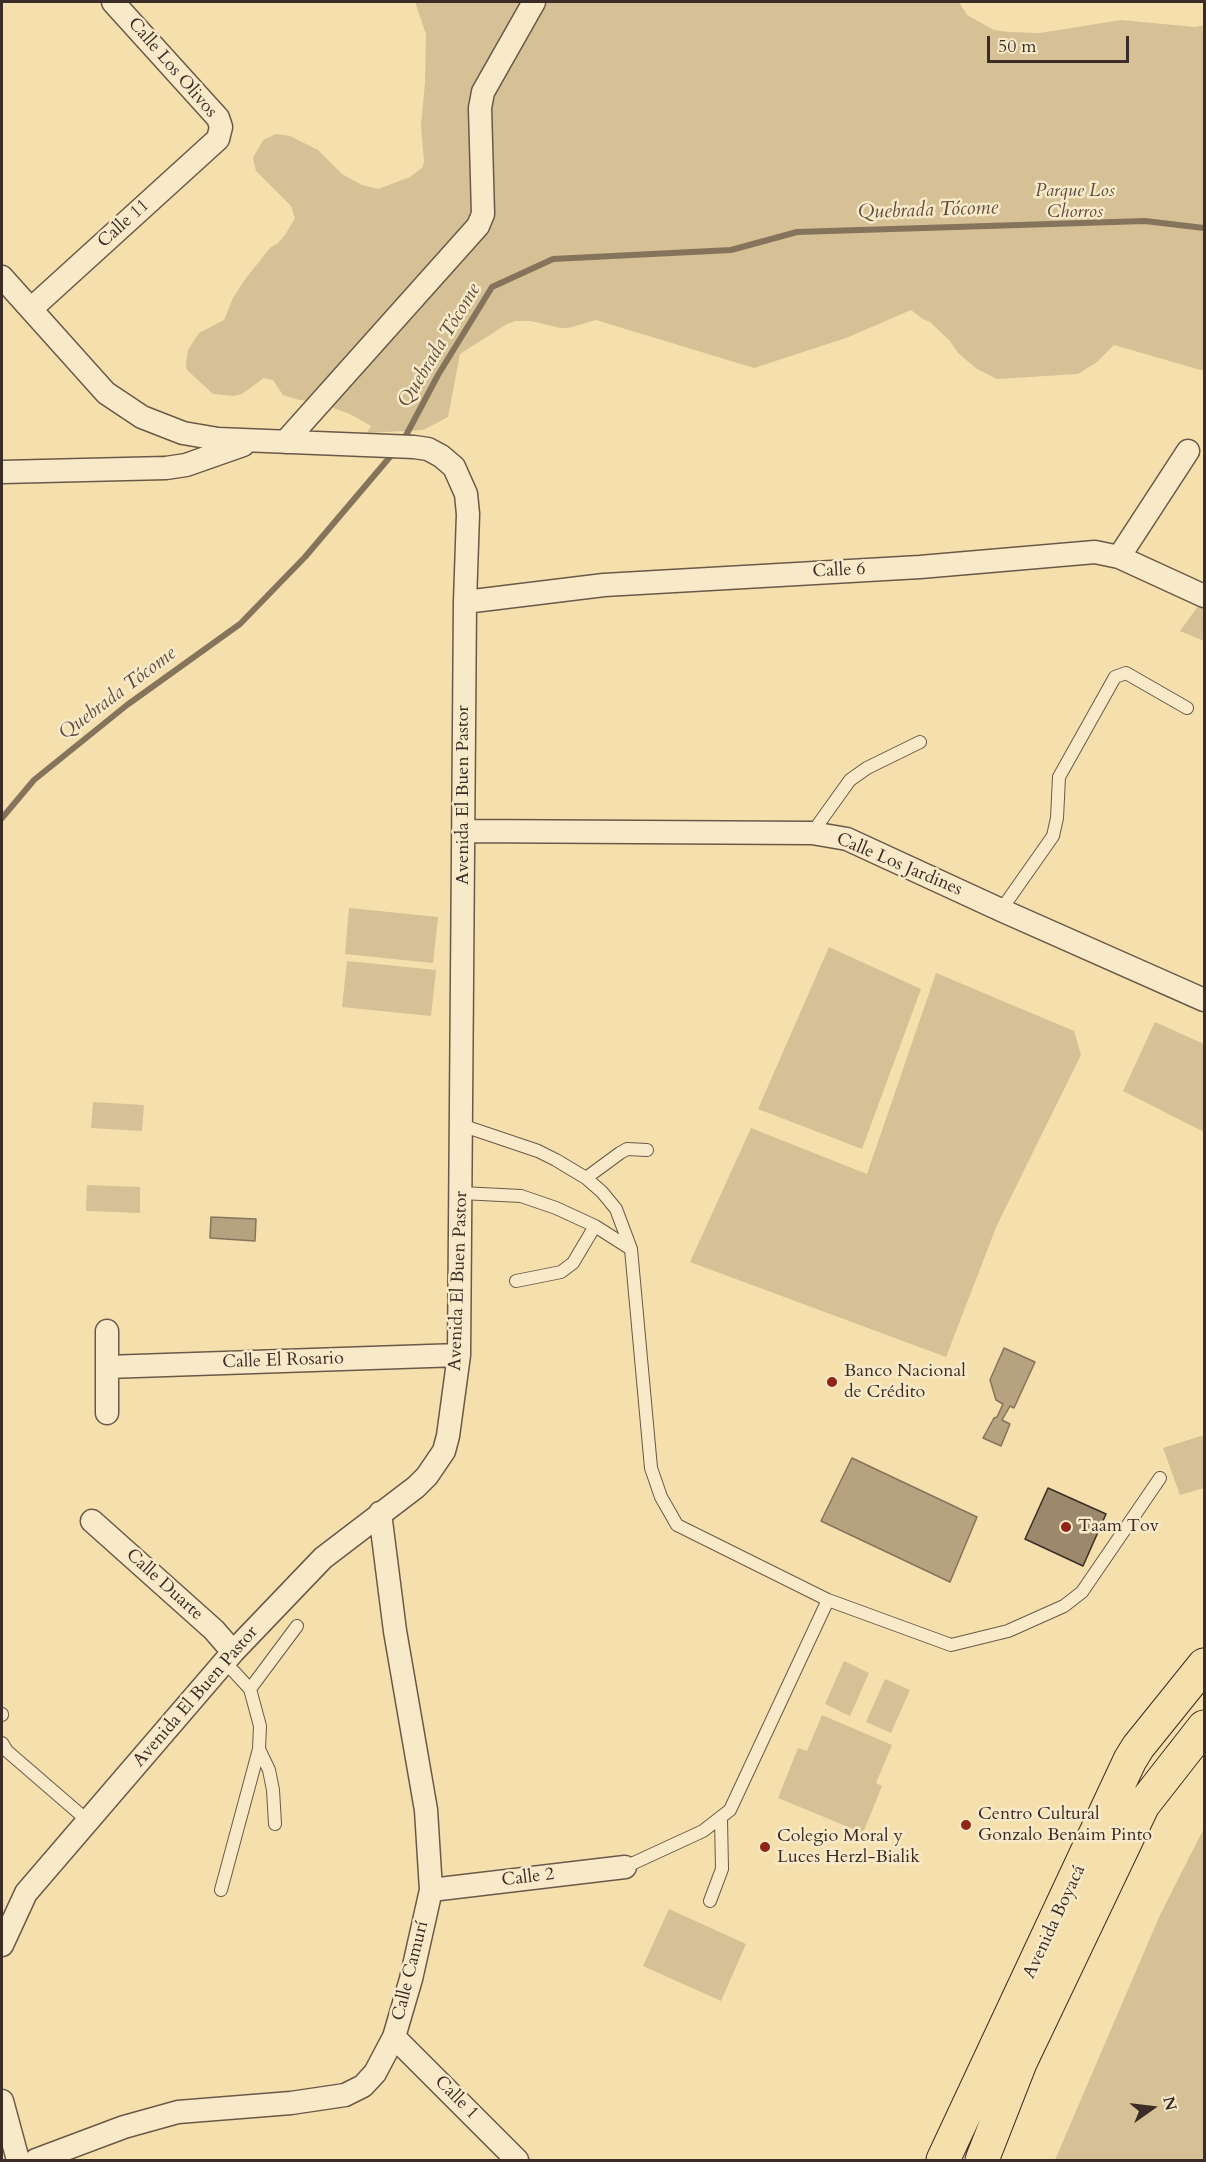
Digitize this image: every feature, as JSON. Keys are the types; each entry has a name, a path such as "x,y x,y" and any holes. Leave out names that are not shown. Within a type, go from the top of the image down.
{"highway":[{"name":"Avenida Boyacá","path":"943,2160 1130,1760 1204,1665"},
{"name":"Avenida Boyacá","path":"982,2160 1020,2063 1143,1805 1204,1726"}],"street":[{"name":"Calle Los Olivos","path":"113,2 218,118 221,128 218,139"},
{"path":"285,442 478,226 483,214 480,108 483,92 534,2"},
{"name":"Calle 11","path":"31,309 218,139"},
{"name":"Avenida El Buen Pastor","path":"2,277 106,393 142,417 183,433 218,439 428,449 454,467 466,494 468,514 465,602 459,1355 444,1451 427,1476 416,1487 323,1558 229,1657 26,1893 2,1945"},
{"path":"2,472 166,468 186,465 253,441"},
{"path":"1119,557 1188,451"},
{"name":"Calle 6","path":"465,602 604,585 920,567 1095,552 1119,557 1204,596"},
{"name":"Calle Los Jardines","path":"464,831 812,833 847,839 1204,1000"},
{"path":"107,1331 107,1413"},
{"name":"Calle El Rosario","path":"106,1367 459,1355"},
{"name":"Calle Camurí","path":"36,2160 124,2127 178,2112 291,2103 345,2095 363,2086 375,2073 394,2037 411,1978 431,1890 426,1810 395,1631 380,1513"},
{"name":"Calle Duarte","path":"92,1521 214,1630 229,1657"},
{"name":"Calle 2","path":"431,1890 625,1867"},
{"name":"Calle 1","path":"394,2037 517,2160"},
{"path":"2,2100 18,2160"}],"lane":[{"path":"1001,910 1053,836 1057,819 1059,777 1114,676 1126,673 1187,708"},
{"path":"812,833 850,780 867,768 920,742"},
{"path":"461,1125 538,1151 586,1178 616,1209 632,1248 651,1468 661,1497 677,1525 828,1600 951,1645 1008,1631 1064,1606 1082,1592 1160,1478"},
{"path":"586,1178 627,1149 647,1150"},
{"path":"461,1193 521,1196 556,1208 595,1226 632,1248"},
{"path":"516,1281 561,1272 573,1263 595,1226"},
{"path":"625,1867 703,1831 730,1810 828,1600"},
{"path":"250,1689 297,1626"},
{"path":"221,1890 259,1749 260,1726 250,1689 229,1657"},
{"path":"2,1743 7,1751 88,1821"},
{"path":"259,1749 269,1770 275,1824"},
{"path":"710,1901 722,1869 721,1819"}],"green space":[{"name":"Parque Los Chorros","path":"415,2 959,2 967,15 994,30 1009,32 1040,33 1121,20 1195,27 1204,25 1204,371 1114,345 1097,362 1078,374 997,379 977,369 958,353 950,341 930,322 911,310 846,338 754,368 596,320 568,328 531,321 516,321 507,324 460,354 448,417 423,430 367,433 371,426 350,414 316,402 283,395 273,380 264,378 242,394 234,396 213,394 187,370 188,350 199,333 224,320 233,298 246,278 271,247 285,235 295,218 291,206 256,171 253,158 263,140 276,134 290,136 318,150 342,174 362,185 378,189 410,177 422,168 424,162 421,125 426,34"},
{"path":"1204,598 1204,641 1180,631"},
{"path":"349,908 438,917 433,963 345,954"},
{"path":"829,947 921,989 862,1149 758,1109"},
{"path":"347,961 436,970 431,1016 342,1007"},
{"path":"936,973 1074,1031 1081,1055 997,1225 946,1357 690,1262 751,1128 867,1174"},
{"path":"1155,1022 1204,1044 1204,1132 1123,1091"},
{"path":"93,1102 144,1105 142,1131 91,1128"},
{"path":"87,1185 140,1187 140,1213 86,1211"},
{"path":"1204,1435 1204,1488 1180,1495 1163,1448"},
{"path":"844,1661 869,1673 850,1716 825,1704"},
{"path":"885,1679 910,1690 891,1733 866,1722"},
{"path":"822,1715 892,1745 876,1783 882,1786 863,1833 778,1798 798,1748 807,1751"},
{"path":"1204,1828 1204,2160 1055,2160 1160,1915"},
{"path":"669,1909 746,1944 721,2001 643,1966"}],"shaded area":[{"path":"211,1217 256,1219 255,1241 210,1238"},
{"path":"1004,1348 1035,1362 1014,1408 1010,1406 1002,1420 1010,1424 1001,1446 983,1438 1003,1404 996,1400 990,1380"},
{"path":"852,1458 977,1517 950,1582 821,1521"}],"building":[{"name":"Taam Tov","path":"1048,1488 1106,1514 1083,1566 1025,1539"}],"waterway":[{"name":"Quebrada Tócome","path":"403,441 438,375 492,287 553,259 731,250 797,232 1145,221 1204,228"},
{"name":"Quebrada Tócome","path":"2,818 34,780 127,705 240,624 305,557 395,451"}],"place":[{"name":"Banco Nacional de Crédito","path":"832,1382"},
{"name":"Taam Tov","path":"1066,1527"},
{"name":"Centro Cultural Gonzalo Benaim Pinto","path":"966,1825"},
{"name":"Colegio Moral y Luces Herzl-Bialik","path":"765,1847"}]}
